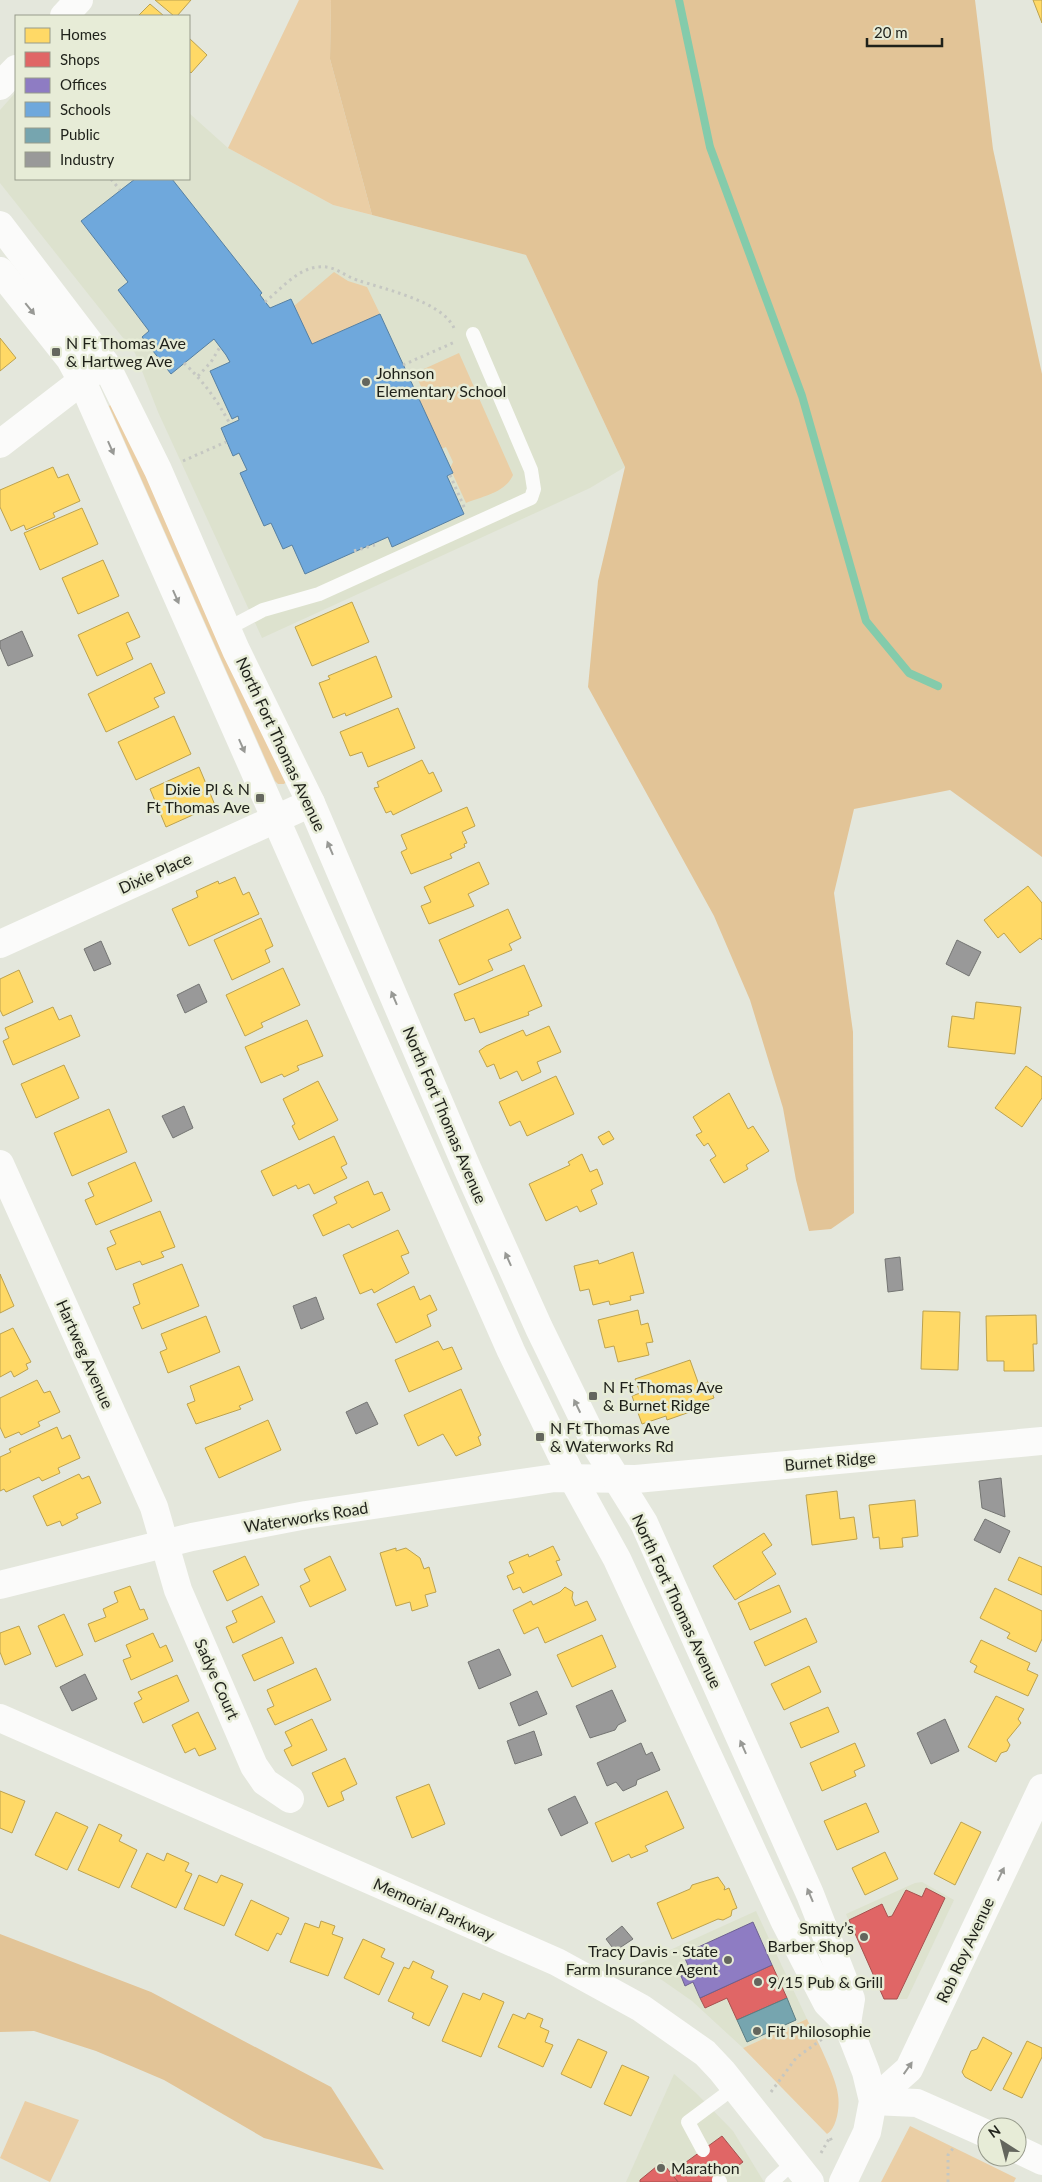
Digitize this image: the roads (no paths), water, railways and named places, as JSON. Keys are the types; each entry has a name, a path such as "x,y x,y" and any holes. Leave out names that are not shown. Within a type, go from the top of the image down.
{"street":[{"path":"65,15 79,0"},
{"path":"0,86 15,69"},
{"name":"North Fort Thomas Avenue","path":"0,225 106,364 158,470 227,629 311,803 468,1170 539,1328 598,1449 644,1523 810,1894 851,1999 847,2023"},
{"name":"North Fort Thomas Avenue","path":"0,271 70,359 82,381 511,1351 573,1479 617,1558 785,1922 827,2003 847,2023 866,2072 873,2101 867,2132 843,2182"},
{"path":"0,444 106,364"},
{"name":"Dixie Place","path":"0,944 311,803"},
{"name":"Hartweg Avenue","path":"0,1164 154,1507 165,1545"},
{"name":"Burnet Ridge","path":"617,1479 1042,1441"},
{"name":"Waterworks Road","path":"0,1585 165,1545 192,1536 306,1515 555,1478 617,1479"},
{"name":"Sadye Court","path":"165,1545 170,1569 178,1590 254,1766 265,1782 290,1798"},
{"name":"Memorial Parkway","path":"0,1718 557,1962 617,1994 668,2025 705,2052 802,2172"},
{"name":"Rob Roy Avenue","path":"873,2101 909,2069 1042,1788"},
{"path":"873,2101 917,2103 977,2130"},
{"path":"1027,2154 1042,2161"}],"lane":[{"path":"227,629 263,610 319,594 532,498 534,489 531,470 473,334"},
{"path":"703,2150 688,2122 735,2087"},
{"path":"772,2182 802,2172"}],"waterway":[{"path":"679,0 710,147 802,396 866,621 909,673 938,686"}],"place":[{"name":"N Ft Thomas Ave & Hartweg Ave","path":"56,352"},
{"name":"Johnson Elementary School","path":"366,382"},
{"name":"Dixie Pl & N Ft Thomas Ave","path":"260,798"},
{"name":"N Ft Thomas Ave & Burnet Ridge","path":"593,1396"},
{"name":"N Ft Thomas Ave & Waterworks Rd","path":"540,1437"},
{"name":"Smitty’s Barber Shop","path":"864,1937"},
{"name":"Tracy Davis - State Farm Insurance Agent","path":"728,1960"},
{"name":"9/15 Pub & Grill","path":"758,1982"},
{"name":"Fit Philosophie","path":"757,2031"},
{"name":"Marathon","path":"661,2168"}]}
